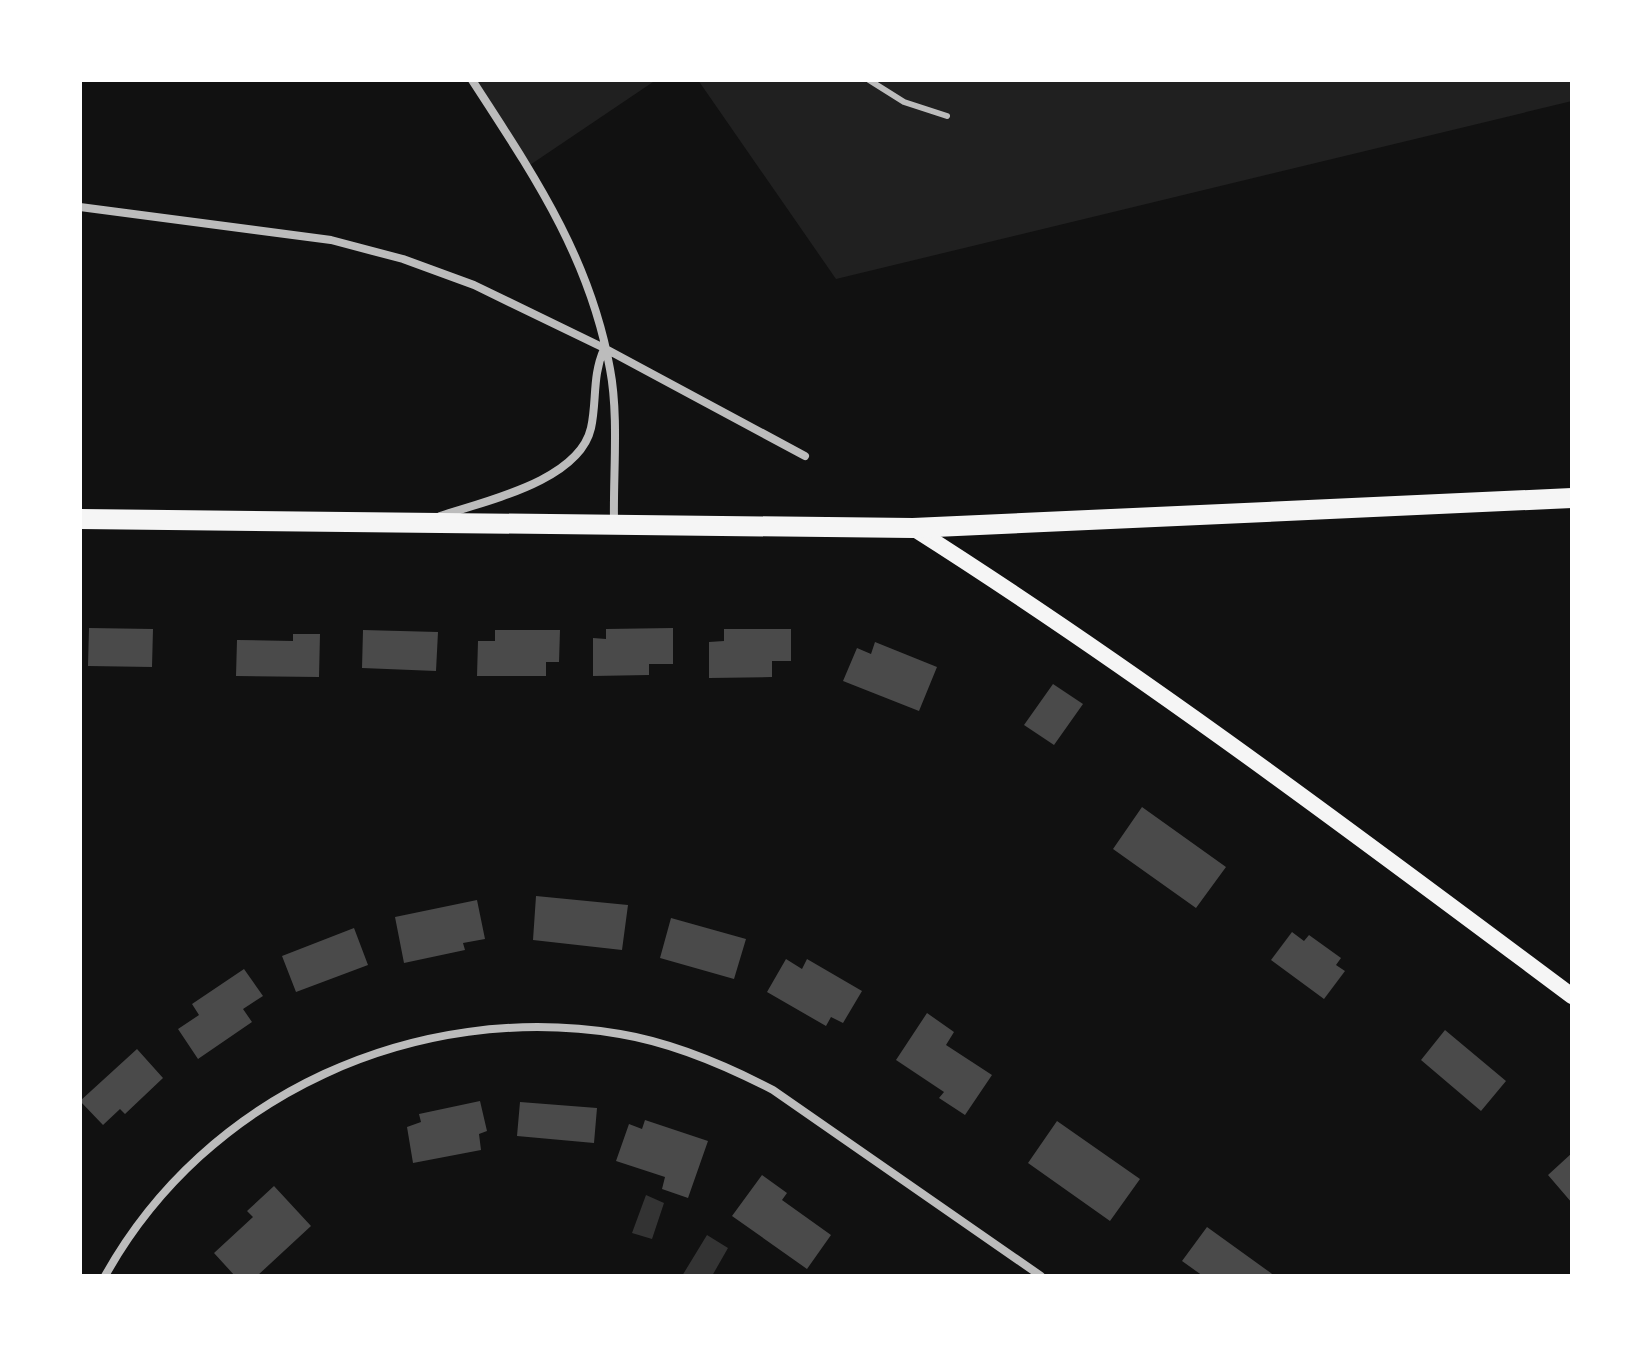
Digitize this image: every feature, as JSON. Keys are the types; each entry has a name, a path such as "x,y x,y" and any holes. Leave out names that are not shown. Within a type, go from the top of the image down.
{"main road":[{"path":"80,519 913,528 1572,498"},
{"path":"913,528 1012,591 1245,756 1572,996"}],"street":[{"path":"472,80 537,181 571,244 594,298 612,381 614,527"},
{"path":"80,207 331,240 403,259 474,285 604,348 805,456"},
{"path":"421,522 505,494 567,466 586,442 591,428 596,368 604,348"},
{"path":"105,1276 143,1218 176,1179 213,1143 254,1112 298,1085 358,1058 443,1034 502,1027 562,1027 621,1034 671,1046 728,1067 773,1090 1041,1276"}],"lane":[{"path":"869,80 904,102 947,116"}],"shaded area":[{"path":"473,80 656,80 527,167"},
{"path":"698,80 1572,80 1572,101 836,279"},
{"path":"646,1195 664,1203 652,1239 632,1233"},
{"path":"707,1235 728,1248 712,1276 682,1276"}],"building":[{"path":"89,628 153,629 152,667 88,666"},
{"path":"673,628 673,664 649,664 649,675 593,676 593,638 606,639 606,629"},
{"path":"724,629 791,629 791,661 772,661 772,677 709,678 709,642 724,641"},
{"path":"363,630 438,632 436,671 362,668"},
{"path":"495,630 560,630 559,662 546,662 546,676 477,676 478,641 495,641"},
{"path":"293,634 320,634 319,677 236,676 237,640 293,641"},
{"path":"875,642 937,667 919,711 843,681 857,648 871,654"},
{"path":"1053,684 1083,704 1054,745 1024,725"},
{"path":"1142,807 1226,867 1196,908 1113,849"},
{"path":"536,896 628,905 622,950 533,940"},
{"path":"477,900 485,939 463,943 465,950 404,963 395,917"},
{"path":"671,918 746,939 734,979 660,958"},
{"path":"354,928 368,965 296,992 282,956"},
{"path":"1292,932 1304,941 1309,935 1341,958 1336,965 1345,971 1324,999 1271,960"},
{"path":"786,959 802,969 807,959 862,991 843,1023 831,1017 826,1026 767,992"},
{"path":"244,969 263,996 243,1009 252,1022 198,1059 178,1029 199,1015 192,1004"},
{"path":"927,1013 954,1032 946,1045 992,1075 965,1115 939,1098 944,1092 896,1060"},
{"path":"1445,1030 1506,1081 1481,1111 1421,1060"},
{"path":"137,1049 163,1078 125,1114 120,1109 103,1125 80,1101"},
{"path":"480,1101 487,1131 479,1134 481,1150 413,1163 407,1127 421,1122 419,1114"},
{"path":"520,1102 597,1108 594,1143 517,1136"},
{"path":"645,1120 708,1141 688,1198 662,1189 665,1177 616,1161 629,1124 642,1129"},
{"path":"1057,1121 1140,1179 1110,1221 1028,1163"},
{"path":"1572,1153 1572,1203 1548,1175"},
{"path":"762,1175 787,1193 782,1200 831,1235 807,1269 732,1216"},
{"path":"274,1186 311,1226 257,1276 235,1276 214,1253 253,1217 247,1211"},
{"path":"1207,1227 1275,1276 1203,1276 1182,1261"}]}
